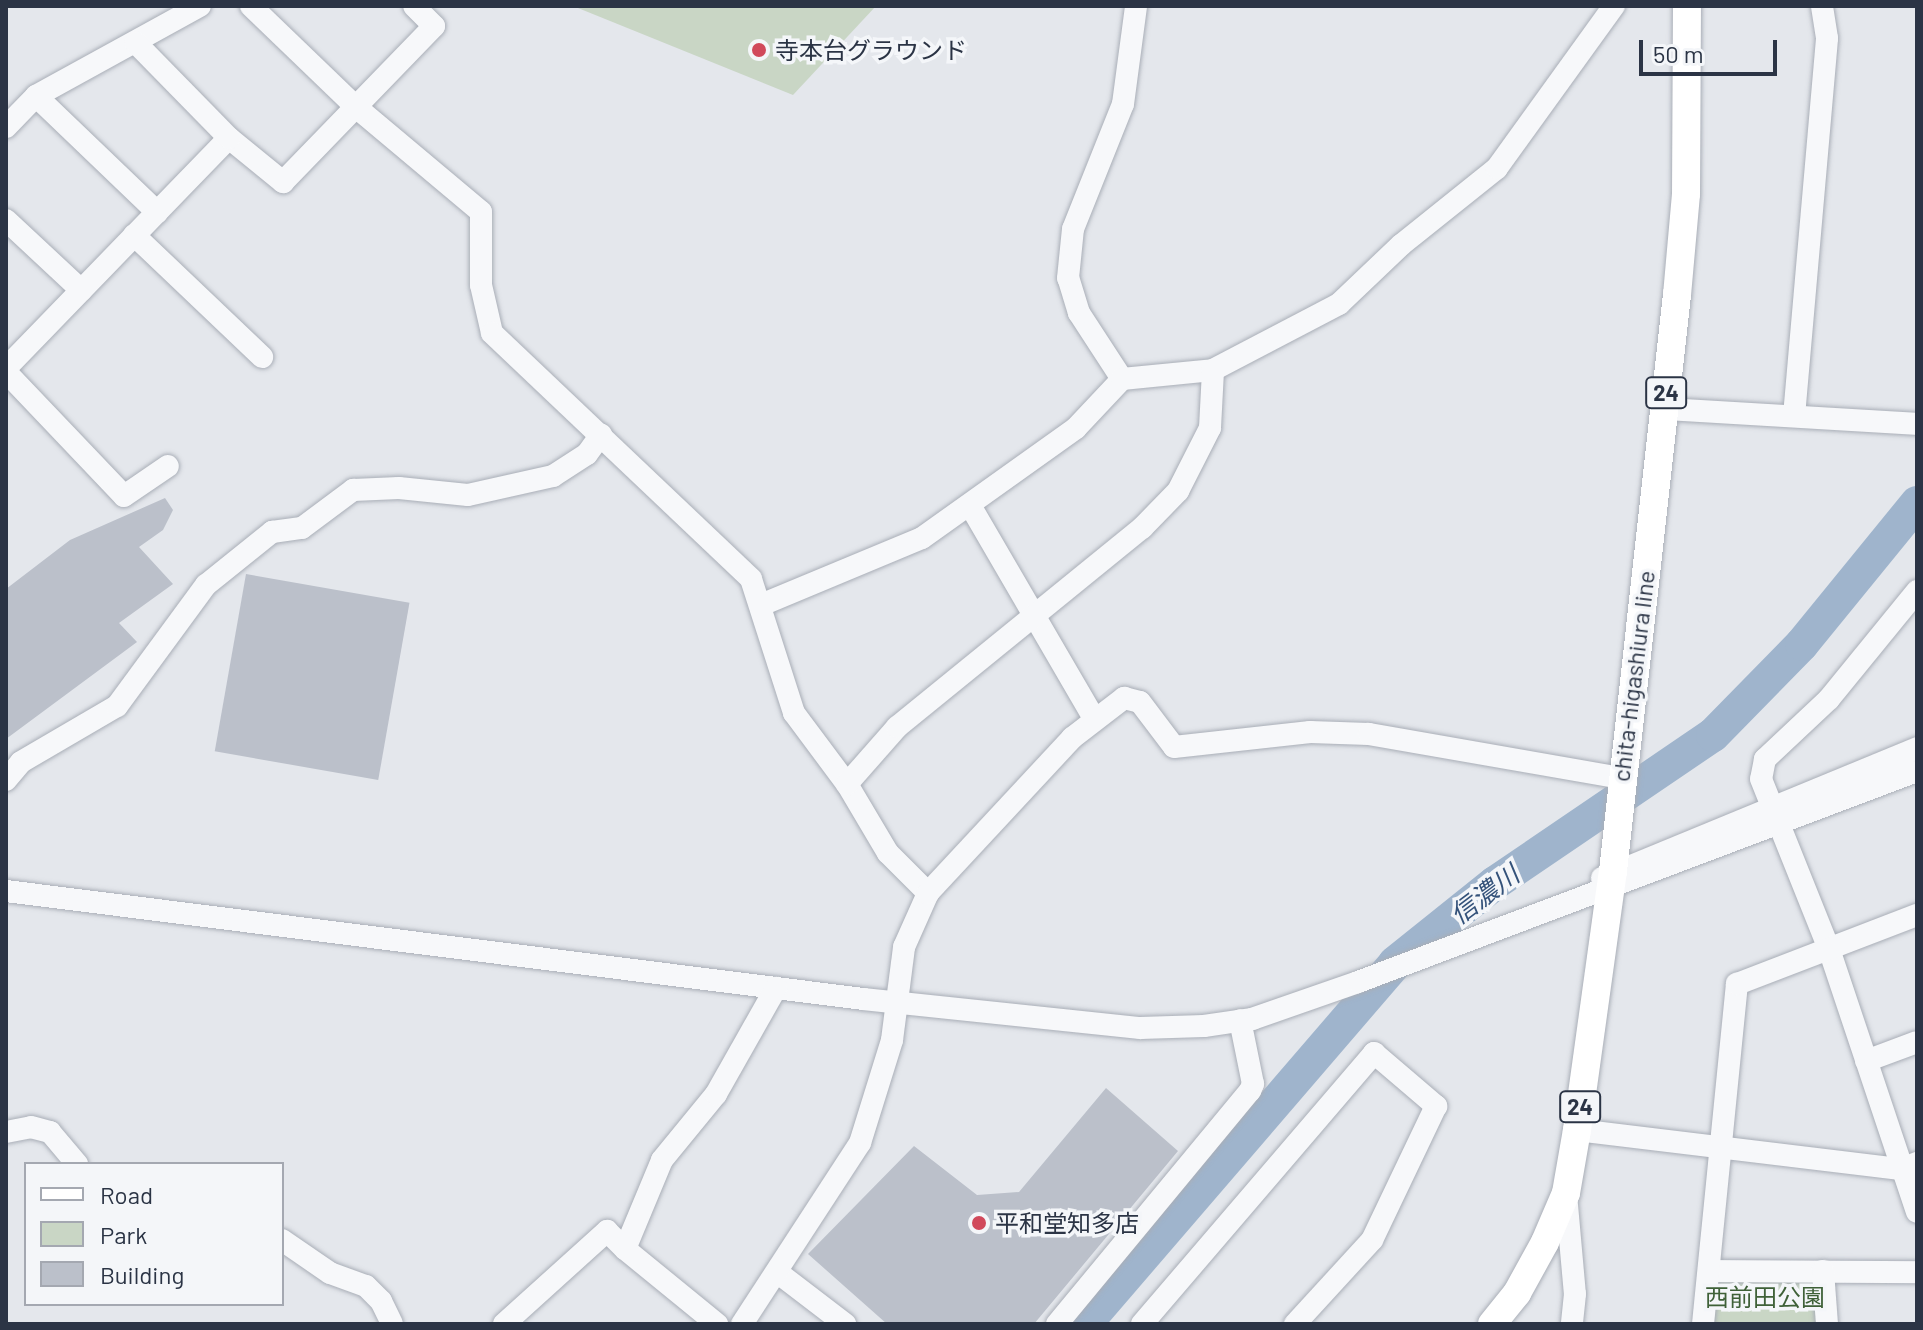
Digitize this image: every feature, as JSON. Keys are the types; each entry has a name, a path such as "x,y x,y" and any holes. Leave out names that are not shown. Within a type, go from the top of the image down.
{"main road":[{"name":"chita-higashiura line","path":"1492,1324 1530,1272 1566,1193 1577,1130 1611,880 1620,778 1665,409 1686,194 1687,6"}],"street":[{"path":"6,127 36,96 200,6"},
{"path":"251,6 356,107 481,212 481,285 492,333 751,579 794,713 847,784 888,853 928,893"},
{"path":"136,43 229,138 283,182 434,26 414,6"},
{"path":"1122,379 1079,313 1068,278 1073,229 1123,104 1136,6"},
{"path":"761,605 922,538 971,507 1076,428 1122,379 1213,370 1339,304 1401,245 1497,168 1614,6"},
{"path":"1794,416 1827,38 1822,6"},
{"path":"36,96 157,212"},
{"path":"168,466 124,496 6,370 229,138"},
{"path":"6,220 81,290"},
{"path":"134,235 262,357"},
{"path":"847,784 897,727 1142,528 1178,491 1210,428 1213,370"},
{"path":"1665,409 1917,424"},
{"path":"6,780 21,762 117,706 206,585 272,532 302,528 353,490 399,488 468,495 553,476 587,454 601,435"},
{"path":"971,507 1094,718"},
{"path":"1917,591 1829,699 1765,759 1761,779 1829,949 1866,1061 1909,1166 1917,1212"},
{"path":"742,1324 860,1143 879,1094 904,947 928,893 1094,718 1131,696 1174,747 1310,732 1369,734 1620,778"},
{"path":"6,891 776,988 1140,1028 1240,1020 1358,982 1480,937 1776,814 1917,748"},
{"path":"1776,814 1917,771"},
{"path":"1703,1324 1724,1150 1737,984 1917,915"},
{"path":"625,1249 662,1160 716,1094 776,988"},
{"path":"1057,1324 1250,1091 1253,1084 1240,1020"},
{"path":"1866,1061 1917,1042"},
{"path":"1142,1324 1374,1053 1436,1106 1372,1240 1295,1324"},
{"path":"6,1132 31,1127 50,1132 75,1162"},
{"path":"1577,1130 1724,1150 1909,1166"},
{"path":"1566,1193 1572,1324"},
{"path":"504,1324 607,1231 717,1324"},
{"path":"284,1241 330,1273 366,1286 381,1301 392,1324"},
{"path":"1710,1271 1917,1272"},
{"path":"1823,1271 1827,1324"},
{"path":"777,1272 845,1324"}],"green space":[{"name":"寺本台グラウンド","path":"573,6 876,6 793,95"},
{"name":"西前田公園","path":"1710,1271 1823,1271 1823,1324 1710,1324"}],"building":[{"path":"165,498 173,510 163,530 139,547 173,584 119,623 137,642 6,739 6,589 70,540"},
{"path":"246,574 409,603 378,780 215,751"},
{"name":"平和堂知多店","path":"1106,1088 1178,1151 1034,1324 887,1324 808,1254 914,1146 977,1195 1019,1192"}],"waterway":[{"name":"信濃川","path":"1085,1324 1395,963 1495,883 1713,735 1802,644 1917,503"}],"place":[{"name":"寺本台グラウンド","path":"759,50"},
{"name":"平和堂知多店","path":"979,1223"}]}
